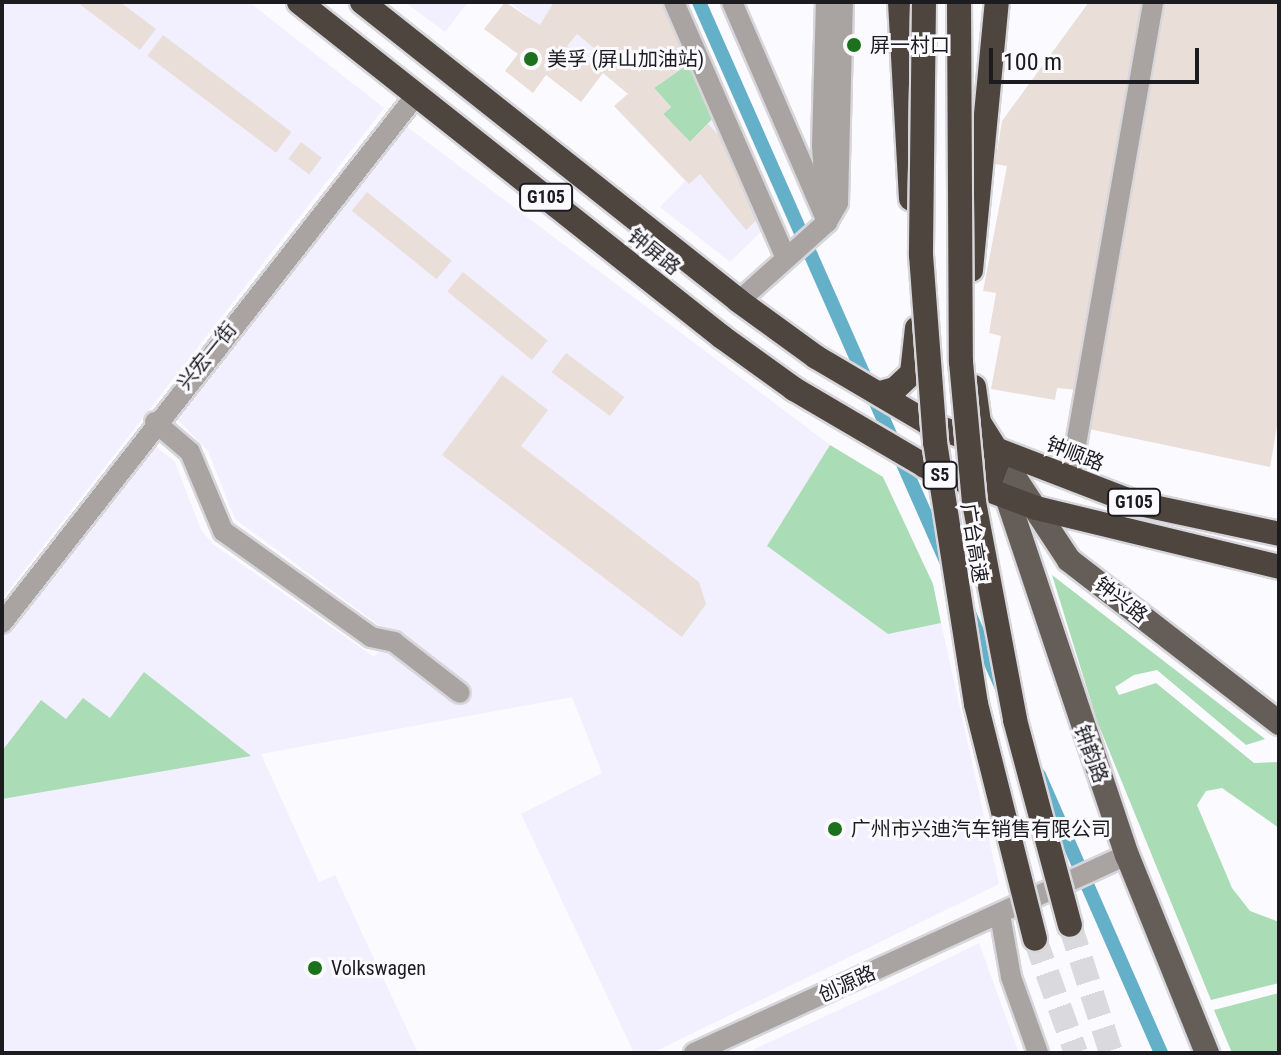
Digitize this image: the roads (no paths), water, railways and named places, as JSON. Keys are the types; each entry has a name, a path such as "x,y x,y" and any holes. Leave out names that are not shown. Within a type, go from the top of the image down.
{"highway":[{"name":"钟屏路","path":"299,2 794,389 925,466 1005,497"},
{"name":"钟屏路","path":"362,2 739,301 816,357 928,423 995,448"},
{"path":"880,393 895,389 912,373 918,345 900,2"},
{"name":"广台高速","path":"924,2 921,255 935,442 976,704 1035,939"},
{"name":"广台高速","path":"959,2 960,347 974,502 1015,720 1070,925"},
{"path":"975,485 996,470 995,448 976,412 970,301 997,2"},
{"name":"钟顺路","path":"995,448 1135,503 1279,534"},
{"name":"G105","path":"1005,497 1036,508 1279,567"}],"main road":[{"name":"钟韵路","path":"995,448 1005,497 1119,859 1207,1053"},
{"name":"钟兴路","path":"995,448 1069,560 1279,723"}],"street":[{"path":"674,2 792,253"},
{"path":"732,2 827,222"},
{"path":"826,2 822,145 827,222"},
{"path":"739,301 827,222 838,203 843,2"},
{"path":"1070,479 1153,2"},
{"name":"兴宏一街","path":"2,623 155,422 417,94"},
{"path":"155,422 190,452 223,531 371,637 394,642 460,693"},
{"name":"创源路","path":"694,1053 1119,859"},
{"path":"1000,915 1011,977 1038,1053"}],"waterway":[{"path":"699,2 946,561"},
{"path":"969,613 1001,686"},
{"path":"1039,775 1161,1053"}],"tunnel":[{"path":"1070,925 1111,1053"},
{"path":"1035,939 1076,1053"}],"place":[{"name":"屏一村口","path":"854,45"},
{"name":"美孚 (屏山加油站)","path":"531,59"},
{"name":"广州市兴迪汽车销售有限公司","path":"835,829"},
{"name":"Volkswagen","path":"315,968"}]}
